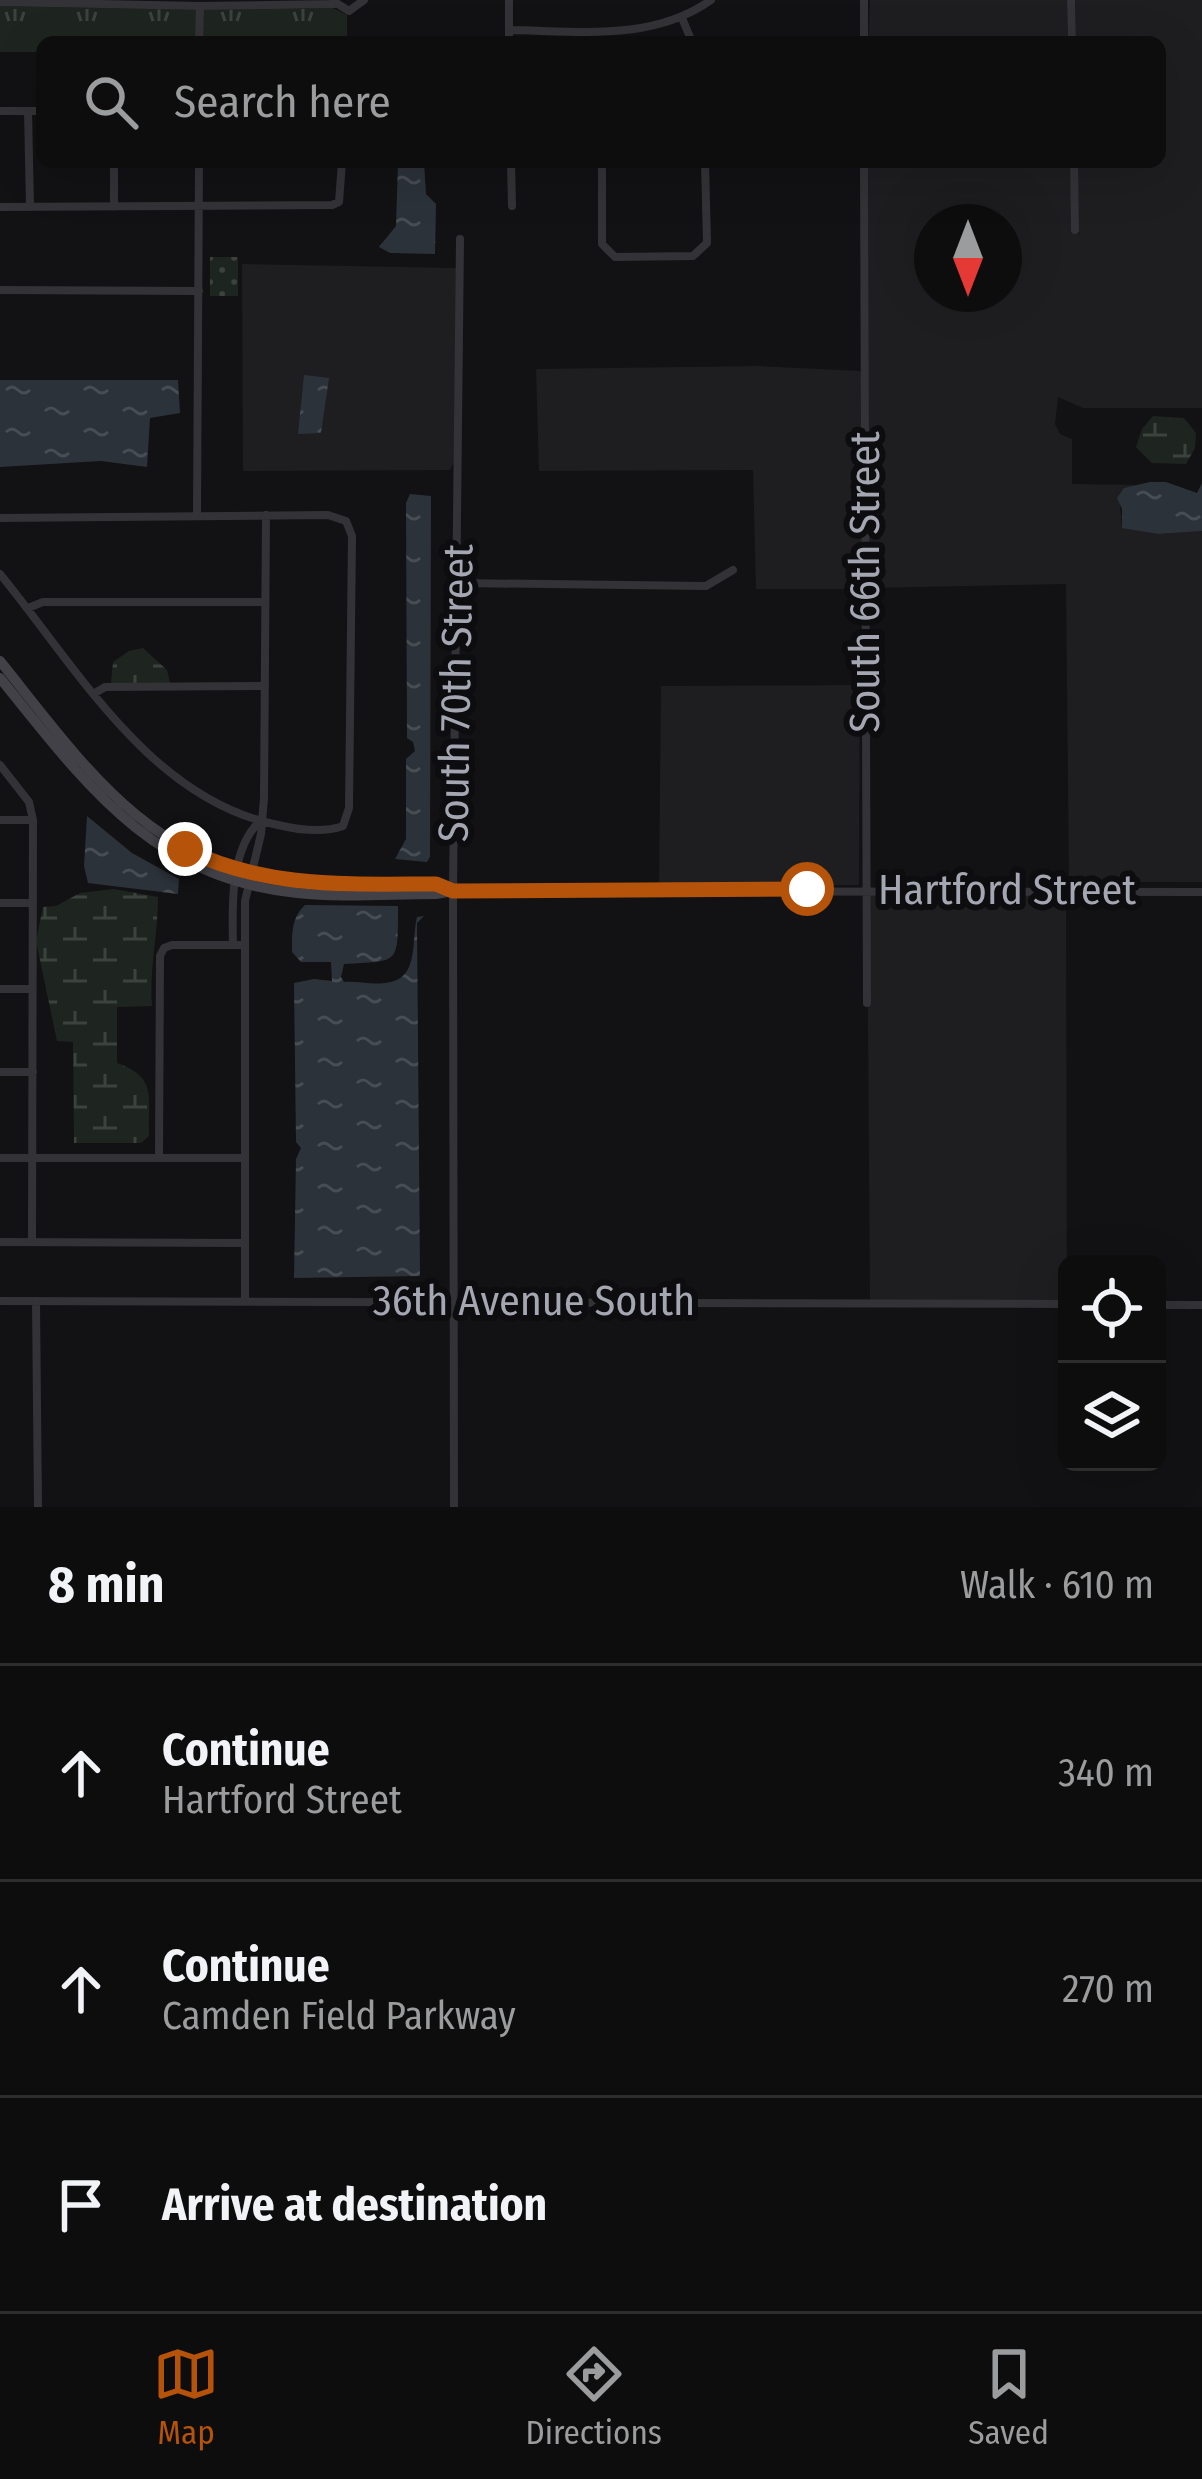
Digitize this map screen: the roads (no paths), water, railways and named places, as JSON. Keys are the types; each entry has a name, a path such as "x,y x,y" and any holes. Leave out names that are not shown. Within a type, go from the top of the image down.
{"street":[{"path":"0,2 200,6 333,2 349,11 364,0"},
{"path":"509,0 509,36"},
{"path":"509,30 602,36 682,18 711,0"},
{"path":"864,0 864,36"},
{"path":"1071,0 1072,36"},
{"path":"199,36 200,6"},
{"path":"682,18 690,36"},
{"path":"0,111 36,111"},
{"path":"28,111 30,207"},
{"path":"114,168 114,207"},
{"path":"197,516 199,168"},
{"path":"0,207 332,206 339,202 342,168"},
{"path":"511,168 512,206"},
{"path":"602,168 602,244 615,256 693,256 707,243 705,168"},
{"name":"South 66th Street","path":"864,168 867,1003"},
{"path":"1074,168 1076,230"},
{"name":"South 70th Street","path":"454,1507 453,891 460,239"},
{"path":"0,290 199,291"},
{"path":"232,945 232,898 261,834 264,798 266,515"},
{"path":"0,518 328,515 346,521 350,527 348,820 335,829 260,821 222,807 182,784 142,749 0,574"},
{"path":"458,583 706,586 733,570"},
{"path":"28,608 43,602 265,602"},
{"path":"0,661 121,805 176,844 243,878"},
{"path":"0,678 110,809 178,857 243,878 323,895 453,891"},
{"path":"95,693 105,687 265,686"},
{"path":"0,765 29,802 33,820 32,1241"},
{"path":"0,820 33,820"},
{"path":"243,878 245,1301"},
{"name":"Hartford Street","path":"453,891 1202,892"},
{"path":"0,903 33,903"},
{"path":"159,1158 160,956 164,947 172,945 244,945"},
{"path":"0,988 32,989"},
{"path":"0,1072 33,1072"},
{"path":"0,1158 243,1158"},
{"path":"0,1241 244,1244"},
{"name":"36th Avenue South","path":"0,1300 1058,1304"},
{"path":"36,1301 38,1507"},
{"path":"1166,1305 1202,1305"}],"water":[{"path":"398,168 424,168 426,194 436,204 435,254 390,253 379,247 396,226"},
{"path":"304,375 329,378 321,433 298,434"},
{"path":"0,380 178,380 180,413 150,418 147,467 101,461 0,467"},
{"path":"1166,482 1197,493 1202,483 1202,531 1158,534 1122,528 1117,498 1124,488"},
{"path":"410,494 431,496 427,862 395,859 406,839 406,759 415,751 407,738 406,503"},
{"path":"87,816 132,853 179,879 178,894 88,883 84,866"},
{"path":"305,905 398,906 392,956 344,964 344,982 385,983 404,975 412,958 417,917 424,916 417,923 420,1276 294,1278 296,1159 301,1148 296,1142 294,983 332,981 331,962 301,962 292,952 295,921"}]}
